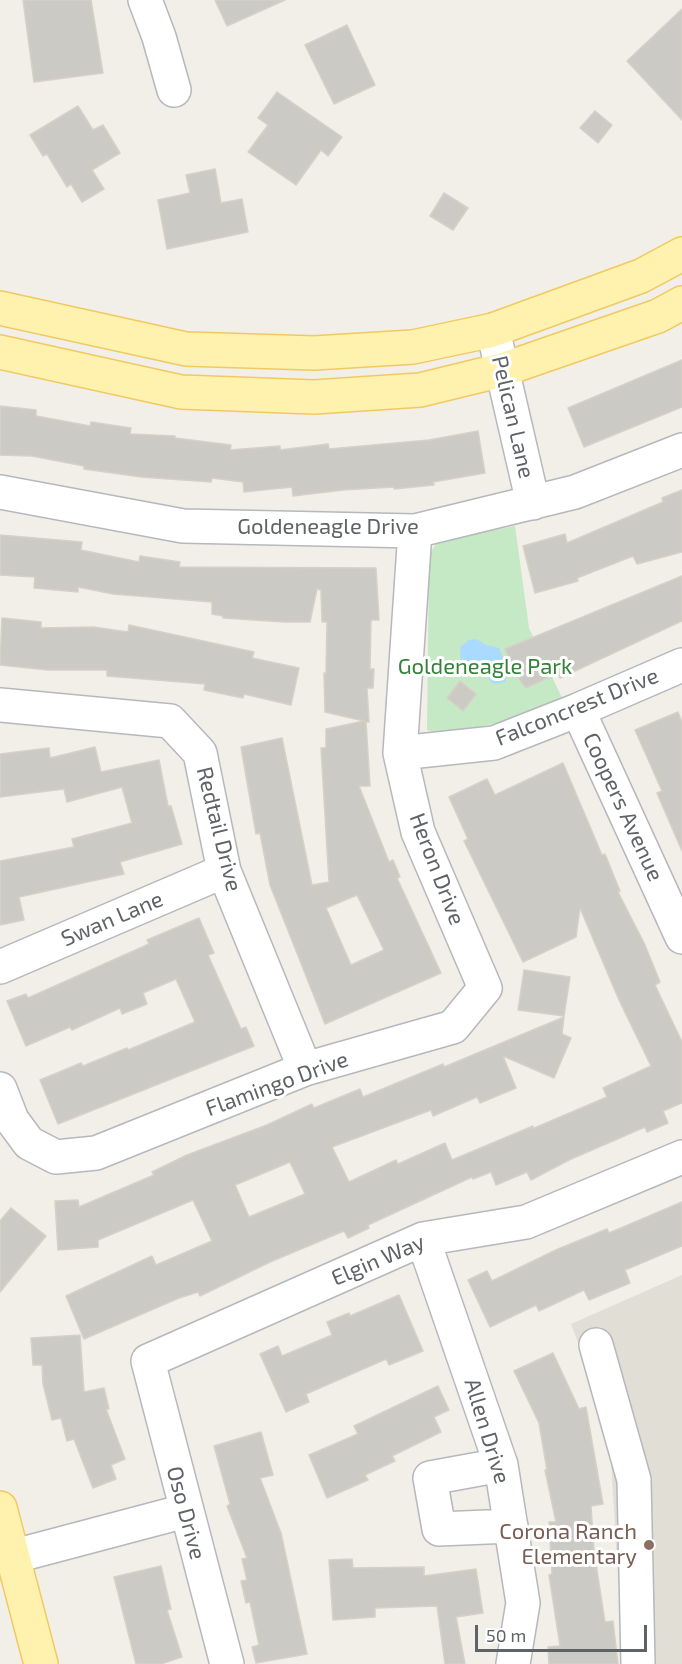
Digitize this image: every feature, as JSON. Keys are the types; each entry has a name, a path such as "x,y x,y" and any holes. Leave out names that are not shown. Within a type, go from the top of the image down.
{"main road":[{"path":"0,308 186,349 314,353 413,347 493,330 641,276 682,254"},
{"path":"0,352 181,392 314,397 420,390 502,370 658,316 682,303"},
{"path":"0,1508 15,1556 41,1664"}],"street":[{"path":"145,0 159,37 174,90"},
{"name":"Pelican Lane","path":"493,330 533,503"},
{"name":"Goldeneagle Drive","path":"0,492 183,526 415,531 575,492 682,450"},
{"name":"Heron Drive","path":"415,531 400,753 418,832 485,988"},
{"name":"Falconcrest Drive","path":"400,753 494,742 578,710 682,665"},
{"name":"Redtail Drive","path":"0,705 170,721 200,753 224,871 305,1070"},
{"name":"Coopers Avenue","path":"578,710 670,879 682,937"},
{"name":"Swan Lane","path":"0,967 224,871"},
{"name":"Flamingo Drive","path":"6,1123 29,1143 56,1157 96,1153 305,1070 453,1027 485,988"},
{"path":"0,1089 6,1123"},
{"name":"Elgin Way","path":"148,1361 423,1239 526,1222 682,1156"},
{"name":"Allen Drive","path":"423,1239 501,1464 523,1603 513,1664"},
{"path":"596,1345 634,1480 638,1664"},
{"name":"Oso Drive","path":"148,1361 185,1511 227,1664"},
{"path":"501,1464 430,1478 439,1529 511,1526"},
{"path":"15,1556 185,1511"}],"shaded area":[{"name":"Corona Ranch Elementary","path":"682,1275 682,1664 623,1664 609,1425 571,1324"}],"green space":[{"name":"Goldeneagle Park","path":"515,526 529,628 562,698 502,722 453,732 438,733 427,730 429,554 436,544 443,540"}],"water":[{"path":"476,639 486,645 499,648 508,671 505,682 493,684 482,670 461,660 460,647 469,640"}],"building":[{"path":"23,0 91,0 103,73 34,82"},
{"path":"215,0 285,0 227,26"},
{"path":"682,9 682,120 627,61"},
{"path":"347,25 375,85 334,104 305,45"},
{"path":"277,92 342,137 328,156 321,150 296,185 248,152 268,125 258,118"},
{"path":"78,106 93,130 103,125 120,153 92,170 104,189 82,202 71,184 67,187 47,154 43,156 30,135"},
{"path":"595,111 612,125 598,143 580,128"},
{"path":"215,169 221,203 242,199 248,232 167,249 158,200 190,193 186,175"},
{"path":"444,193 468,208 453,230 430,216"},
{"path":"682,360 682,407 584,447 568,408"},
{"path":"0,406 36,410 36,416 90,426 91,422 131,428 130,434 175,436 175,438 231,445 230,450 280,446 280,450 328,444 329,449 429,440 478,431 485,473 433,482 434,485 394,489 394,487 343,490 293,496 292,487 244,492 243,482 212,478 211,482 141,477 84,469 84,466 32,456 0,455"},
{"path":"682,490 682,552 637,564 633,556 577,578 578,581 535,593 523,546 565,534 567,543 663,502 662,498"},
{"path":"0,535 82,542 81,550 139,562 140,556 180,562 179,567 376,568 379,620 371,620 370,669 374,669 373,688 367,688 369,722 366,722 370,786 359,786 389,862 393,860 400,877 397,878 441,973 325,1024 270,885 260,833 256,834 241,747 282,738 312,885 329,882 321,748 326,748 326,729 364,721 325,712 324,673 326,674 327,622 322,622 321,590 317,589 310,622 284,622 223,618 223,616 212,614 212,602 113,594 78,587 78,592 34,588 35,577 0,575","holes":["357,895 384,950 351,965 326,908"]},
{"path":"682,576 682,621 560,678 558,673 526,688 519,679 505,649"},
{"path":"2,618 41,622 41,628 93,627 128,632 129,625 254,652 252,658 299,668 291,705 244,694 243,698 204,690 205,684 107,676 107,670 48,670 0,665"},
{"path":"460,681 476,694 463,711 447,698"},
{"path":"678,712 682,722 682,851 657,793 662,791 635,730"},
{"path":"95,747 101,772 159,760 168,806 171,806 182,844 120,862 124,874 19,897 24,920 0,925 0,861 74,847 72,839 132,823 122,787 67,802 64,789 0,797 0,754 49,748 50,758"},
{"path":"563,763 602,855 605,854 620,891 618,892 645,945 660,982 655,985 682,1042 682,1103 663,1111 668,1123 647,1132 645,1127 569,1160 531,1180 527,1172 496,1185 491,1172 473,1179 472,1177 368,1225 369,1228 348,1238 344,1231 270,1262 200,1296 198,1292 179,1298 84,1339 66,1296 152,1256 156,1265 212,1241 193,1200 98,1240 98,1247 58,1250 55,1201 78,1200 79,1207 154,1175 152,1172 187,1155 267,1125 312,1104 314,1108 360,1089 363,1097 443,1064 444,1067 564,1017 562,1034 571,1038 554,1078 503,1056 516,1088 480,1103 477,1097 433,1116 431,1110 332,1147 349,1182 396,1160 398,1164 445,1143 452,1160 607,1097 603,1088 651,1066 619,1000 580,908 576,937 523,962 464,841 468,839 449,797 487,779 495,795","holes":["290,1162 305,1194 249,1217 235,1185"]},
{"path":"199,918 214,953 208,955 241,1029 246,1027 254,1046 58,1124 40,1080 81,1063 83,1066 127,1048 128,1050 195,1022 176,979 143,993 147,1004 122,1014 120,1008 72,1030 70,1027 26,1046 7,1001 26,994 28,998 149,944 147,940"},
{"path":"524,970 570,977 564,1016 518,1010"},
{"path":"682,1202 682,1246 625,1270 630,1283 589,1300 584,1290 539,1311 536,1305 490,1327 468,1280 487,1271 492,1281 558,1249 607,1229 609,1233"},
{"path":"11,1208 46,1236 0,1292 0,1221"},
{"path":"399,1295 423,1351 389,1365 386,1359 306,1394 309,1402 286,1412 260,1354 278,1346 282,1356 332,1335 327,1322 349,1313 350,1316"},
{"path":"80,1335 84,1392 104,1388 109,1409 106,1409 125,1459 111,1465 116,1479 93,1488 74,1439 67,1441 61,1418 52,1420 43,1384 42,1365 33,1365 31,1338"},
{"path":"553,1353 579,1409 586,1407 603,1504 591,1506 594,1551 605,1622 613,1621 618,1664 549,1664 548,1647 560,1646 549,1575 552,1574 549,1522 556,1522 545,1470 547,1470 539,1423 514,1371"},
{"path":"438,1386 449,1410 434,1417 441,1432 392,1456 395,1461 365,1475 368,1480 327,1498 309,1455 358,1434 354,1426"},
{"path":"261,1432 273,1475 260,1478 281,1533 307,1654 256,1663 252,1647 259,1645 250,1602 246,1603 241,1581 247,1580 242,1559 247,1558 227,1506 230,1504 214,1446"},
{"path":"352,1559 353,1568 424,1567 424,1576 476,1569 483,1613 456,1617 465,1664 445,1664 437,1606 375,1608 375,1617 333,1620 329,1560"},
{"path":"161,1566 171,1609 167,1610 182,1657 161,1664 136,1664 114,1577"}],"place":[{"name":"Corona Ranch Elementary","path":"649,1545"}]}
